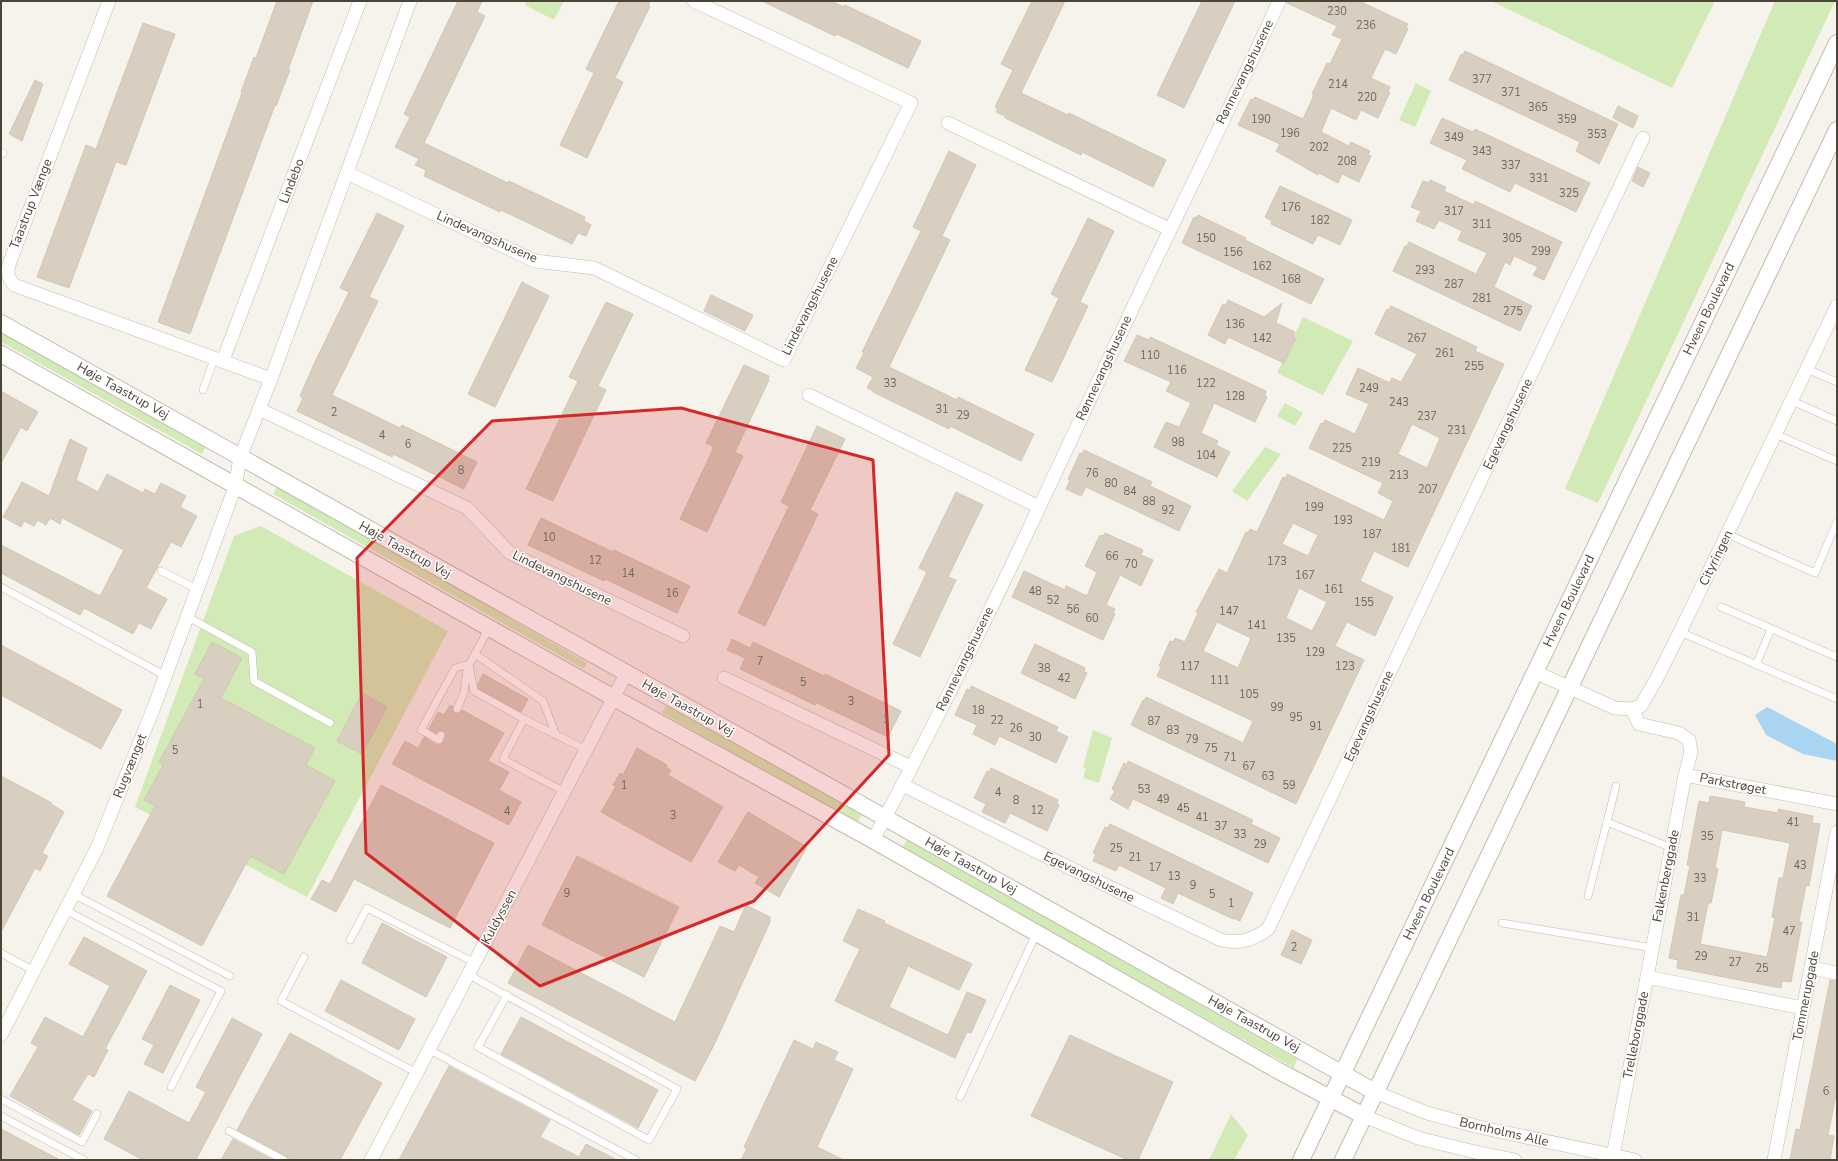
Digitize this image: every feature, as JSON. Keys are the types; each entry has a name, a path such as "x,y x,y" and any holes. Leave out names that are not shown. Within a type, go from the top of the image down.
{"street":[{"name":"Taastrup Vænge","path":"109,1 7,273 14,285 271,379"},
{"name":"Lindebo","path":"219,359 360,1"},
{"path":"235,487 240,458 271,379 410,1"},
{"name":"Lindevangshusene","path":"347,172 535,261 594,268 784,360 911,103 694,1"},
{"name":"Rønnevangshusene","path":"873,840 903,784 1039,507 1169,230 1279,1"},
{"name":"Hveen Boulevard","path":"1301,1160 1837,43"},
{"path":"948,123 1169,230"},
{"path":"1343,1160 1837,130"},
{"name":"Egevangshusene","path":"903,784 1068,867 1221,940 1236,942 1260,935 1268,928 1643,138"},
{"name":"Cityringen","path":"1632,709 1641,706 1658,678 1837,306"},
{"name":"Høje Taastrup Vej","path":"1,323 1375,1092"},
{"name":"Høje Taastrup Vej","path":"1,354 235,487 1037,932 1277,1070 1364,1116"},
{"path":"809,395 1039,507"},
{"name":"Lindevangshusene","path":"259,409 467,508 510,553 683,636"},
{"name":"Rugvænget","path":"1,1035 99,842 166,676 235,487"},
{"path":"1536,672 1615,708 1632,709"},
{"name":"Kuldyssen","path":"371,1160 626,674"},
{"path":"724,678 911,767"},
{"name":"Parkstrøget","path":"1632,709 1639,724 1679,733 1689,740 1691,752 1685,775 1837,804"},
{"name":"Falkenberggade","path":"1647,977 1685,775"},
{"name":"Tommerupgade","path":"1774,1160 1837,832"},
{"path":"1811,968 1837,973"},
{"name":"Trelleborggade","path":"1613,1156 1647,977 1803,1008"},
{"name":"Bornholms Alle","path":"1375,1092 1427,1114 1479,1127 1635,1160"},
{"name":"Bornholms Alle","path":"1364,1116 1418,1138 1515,1160"}],"lane":[{"path":"203,390 219,359"},
{"path":"1807,369 1837,382"},
{"path":"1792,401 1837,421"},
{"path":"1775,434 1837,462"},
{"path":"1727,534 1814,573 1837,522"},
{"path":"161,571 197,589"},
{"path":"1,587 166,676"},
{"path":"1721,607 1837,657"},
{"path":"188,617 252,652 254,681 330,723"},
{"path":"457,708 464,693 469,664 489,628"},
{"path":"1756,664 1771,629"},
{"path":"1680,632 1837,700"},
{"path":"475,654 543,702 556,735"},
{"path":"469,664 474,691 524,719 587,750"},
{"path":"442,735 439,740 421,730 455,668 469,664"},
{"path":"524,719 503,759 565,792"},
{"path":"1588,896 1616,786"},
{"path":"1606,822 1672,848"},
{"path":"72,894 230,976"},
{"path":"350,940 367,908 472,969 507,995 677,1089 649,1140 478,1047 507,995"},
{"path":"65,910 221,991 170,1088"},
{"path":"1502,923 1653,948"},
{"path":"960,1097 1037,932"},
{"path":"1,953 34,971"},
{"path":"304,957 281,1001 417,1073"},
{"path":"430,1050 636,1160"},
{"path":"1,1099 82,1142 97,1114"},
{"path":"1,1116 84,1160"},
{"path":"229,1131 284,1160"}],"highlighted area":[{"path":"681,408 873,460 889,755 754,901 540,986 366,853 357,558 492,421"}],"green space":[{"path":"527,1 564,1 554,20 525,5"},
{"path":"1491,1 1715,1 1672,88"},
{"path":"1775,1 1835,1 1598,503 1565,489"},
{"path":"1416,83 1431,91 1415,127 1399,120"},
{"path":"1303,317 1353,341 1323,395 1277,373"},
{"path":"1,331 206,446 202,454 1,342"},
{"path":"1285,403 1303,413 1295,426 1277,416"},
{"path":"1265,447 1281,454 1247,501 1232,491"},
{"path":"277,487 397,553 587,663 584,669 273,494"},
{"path":"261,526 448,631 307,897 135,807 234,536"},
{"path":"666,705 862,815 857,823 662,713"},
{"path":"1093,730 1112,738 1099,783 1083,778 1086,768 1083,767"},
{"path":"907,840 1297,1059 1294,1068 902,848"},
{"path":"1231,1114 1248,1135 1234,1160 1209,1160"}],"water":[{"path":"1767,707 1837,744 1837,761 1803,754 1766,735 1755,715"}],"building":[{"path":"277,1 313,1 288,70 290,70 276,106 275,105 190,334 158,322 242,93 241,92 254,57 256,58"},
{"path":"458,1 482,1 477,12 485,16 424,143 508,183 509,181 585,217 584,221 591,225 586,236 578,233 572,244 501,210 500,212 424,176 426,170 415,165 419,159 395,147 410,117 404,114"},
{"path":"619,1 650,1 648,6 650,6 615,78 623,82 587,158 560,145 594,73 586,69"},
{"path":"762,1 831,1 844,7 845,5 921,41 908,68 837,34 835,36"},
{"path":"1032,1 1065,1 1021,93 1068,115 1069,113 1166,160 1153,187 1082,152 1081,155 1005,118 1005,116 996,112 998,108 995,107 1013,70 1001,64"},
{"path":"1202,1 1235,1 1184,108 1157,95"},
{"path":"1287,1 1359,1 1408,24 1406,28 1408,29 1396,54 1385,49 1371,78 1390,87 1388,92 1390,92 1378,118 1361,110 1356,120 1331,108 1321,132 1349,146 1351,142 1370,151 1368,155 1371,156 1359,182 1342,174 1338,183 1319,173 1318,175 1276,151 1280,144 1238,125 1251,99 1253,100 1255,97 1303,119 1314,95 1312,94 1327,63 1330,64 1342,39 1332,35 1337,26 1287,3"},
{"path":"143,23 175,34 126,165 116,162 69,288 37,277 86,145 96,149"},
{"path":"1465,51 1618,124 1599,164 1576,151 1580,142 1449,80 1461,54 1463,55"},
{"path":"35,80 43,84 22,141 9,134"},
{"path":"1618,106 1638,116 1633,128 1613,118"},
{"path":"1442,118 1473,132 1475,129 1590,183 1576,212 1515,183 1510,192 1462,169 1467,160 1430,143"},
{"path":"949,151 976,165 942,236 950,240 889,367 957,400 958,397 1034,434 1021,461 950,426 949,429 873,392 867,388 873,377 856,368 864,353 862,352 921,231 913,227"},
{"path":"1638,167 1650,173 1643,187 1632,181"},
{"path":"1430,180 1446,187 1444,191 1474,205 1475,201 1562,242 1544,280 1533,275 1538,267 1514,256 1510,265 1505,262 1494,287 1532,306 1520,331 1393,271 1405,246 1407,246 1409,242 1476,274 1487,253 1458,240 1462,231 1439,220 1434,229 1416,221 1421,211 1411,207 1423,181 1429,183"},
{"path":"1280,186 1352,220 1340,245 1318,235 1313,244 1271,224 1272,221 1265,217"},
{"path":"377,213 404,226 369,297 378,301 332,395 400,428 402,425 477,462 464,489 393,454 392,457 297,411 303,398 300,396 349,292 340,288"},
{"path":"1198,215 1246,238 1245,240 1324,279 1311,304 1182,243 1194,217 1196,218"},
{"path":"1088,218 1114,231 1080,302 1088,306 1052,382 1025,370 1059,298 1051,294"},
{"path":"522,282 549,296 495,407 468,394"},
{"path":"711,295 753,315 745,331 704,311"},
{"path":"1228,300 1264,317 1282,303 1276,323 1295,332 1293,337 1296,338 1284,363 1228,337 1225,344 1208,335 1223,304 1226,305"},
{"path":"606,302 633,314 598,386 606,390 553,501 526,489 578,381 569,377"},
{"path":"1391,306 1477,347 1475,351 1504,364 1408,567 1374,551 1360,581 1393,597 1375,636 1347,622 1335,646 1364,660 1296,804 1131,725 1143,700 1144,701 1146,697 1243,743 1253,721 1157,676 1161,667 1159,666 1170,641 1173,642 1175,638 1185,642 1198,613 1196,612 1219,569 1227,573 1246,532 1248,533 1250,529 1257,532 1283,477 1286,478 1287,474 1384,520 1393,501 1378,493 1383,483 1309,448 1321,423 1323,424 1325,420 1355,434 1369,404 1346,394 1358,368 1390,383 1392,378 1401,382 1417,354 1375,334 1387,309 1389,310","holes":["1412,424 1440,438 1427,468 1398,454","1293,523 1318,535 1308,556 1282,544","1299,588 1327,602 1312,631 1286,618","1217,622 1251,638 1238,668 1203,651"]},
{"path":"1137,335 1149,340 1150,337 1266,391 1265,396 1267,397 1255,422 1214,403 1201,433 1218,441 1216,445 1230,452 1217,477 1154,447 1166,422 1179,427 1191,403 1166,391 1171,382 1124,361"},
{"path":"744,365 769,376 769,380 735,452 743,456 707,532 680,519 714,447 706,443"},
{"path":"1,391 38,412 27,431 21,427 1,463"},
{"path":"817,426 845,439 810,510 818,514 765,626 738,613 789,506 781,502"},
{"path":"70,439 87,448 76,480 98,492 107,474 143,493 145,489 155,494 161,483 186,496 180,507 197,516 181,547 171,542 146,588 167,599 151,629 139,623 133,634 84,608 80,615 1,573 1,545 100,596 124,550 62,518 60,524 50,518 46,525 38,520 34,526 24,521 21,527 3,517 22,482 49,496"},
{"path":"1084,450 1152,482 1150,486 1191,506 1179,531 1086,487 1081,496 1066,489 1070,480 1068,479 1080,453 1082,454"},
{"path":"956,492 983,505 948,577 956,580 920,657 893,644 927,572 919,568"},
{"path":"541,518 690,586 677,613 528,545"},
{"path":"1105,533 1143,550 1141,555 1153,560 1141,586 1120,575 1106,605 1115,609 1113,613 1115,614 1103,640 1012,597 1024,571 1065,590 1066,586 1087,596 1097,572 1085,566 1100,535 1103,536"},
{"path":"732,639 750,648 753,642 824,676 825,674 901,711 888,737 817,703 815,705 740,669 745,658 727,650"},
{"path":"212,642 242,658 221,698 315,748 306,765 335,781 284,874 250,856 202,946 107,896 155,806 144,800 163,765 159,762 204,679 195,674"},
{"path":"1035,644 1085,668 1084,672 1087,673 1075,699 1021,673"},
{"path":"1,645 122,710 101,749 1,695"},
{"path":"483,674 528,699 521,712 478,688 478,684"},
{"path":"971,686 1058,727 1056,731 1068,737 1056,763 999,736 995,745 973,734 977,725 955,715 967,689 970,690"},
{"path":"362,693 387,707 362,754 337,741"},
{"path":"450,705 453,706 452,710 455,713 460,713 462,710 504,733 488,761 509,772 499,790 521,802 509,825 392,764 405,741 418,748 424,737 437,745 442,744 446,736 445,732 440,730 436,733 429,729 438,712 444,715"},
{"path":"637,748 667,765 666,767 671,770 668,775 723,807 691,862 601,812 616,786 613,785 620,773 623,775"},
{"path":"1128,761 1253,820 1251,824 1280,838 1268,863 1133,799 1128,809 1110,799 1115,791 1112,789 1124,763 1127,765"},
{"path":"991,768 1058,800 1057,804 1059,805 1047,831 1010,813 1005,823 982,812 986,804 974,798 987,771 990,772"},
{"path":"1,776 52,803 51,804 64,812 42,853 48,856 40,871 35,868 1,932"},
{"path":"381,785 494,843 450,928 354,879 336,912 311,899 322,880 330,884"},
{"path":"1710,796 1745,802 1744,807 1778,813 1778,809 1813,816 1812,823 1820,824 1809,886 1806,885 1799,922 1802,922 1791,982 1782,981 1781,988 1677,968 1678,960 1669,958 1681,895 1684,895 1690,865 1687,865 1699,801 1709,803","holes":["1722,830 1790,843 1783,878 1779,878 1772,917 1775,918 1767,957 1700,944 1708,903 1711,903 1718,869 1715,869"]},
{"path":"748,812 807,847 779,897 755,883 759,877 739,865 735,871 718,862"},
{"path":"1110,824 1253,893 1240,921 1178,893 1173,904 1161,898 1166,888 1119,865 1116,871 1093,861 1096,854 1093,853 1105,827 1108,828"},
{"path":"577,856 679,907 644,977 542,925"},
{"path":"746,905 770,917 770,922 715,1043 695,1081 508,983 528,945 675,1022 720,926 734,932"},
{"path":"858,909 885,921 884,923 972,964 959,990 908,966 889,1007 948,1035 967,992 986,1000 971,1033 967,1032 955,1058 835,1001 860,949 843,941"},
{"path":"382,923 447,957 426,997 362,963"},
{"path":"1292,930 1312,940 1301,964 1281,955"},
{"path":"84,937 147,971 105,1049 108,1050 94,1077 88,1074 72,1100 92,1111 79,1135 10,1096 38,1047 31,1043 45,1017 83,1037 110,986 69,964"},
{"path":"341,980 415,1019 399,1050 325,1011"},
{"path":"1830,980 1837,981 1837,1089 1828,1135 1834,1136 1830,1160 1790,1160 1796,1129 1800,1130"},
{"path":"170,985 200,1000 163,1073 144,1064 154,1045 142,1039"},
{"path":"521,1017 658,1090 638,1128 501,1054"},
{"path":"232,1018 262,1034 196,1160 143,1160 104,1139 129,1091 189,1123 206,1092 196,1087"},
{"path":"290,1033 382,1083 340,1160 289,1160 286,1156 237,1130"},
{"path":"1070,1035 1173,1082 1138,1160 1128,1160 1031,1116"},
{"path":"794,1040 813,1049 816,1042 838,1052 834,1060 853,1069 817,1147 844,1160 741,1160 747,1148 744,1147"},
{"path":"449,1066 550,1120 540,1137 579,1157 586,1144 617,1160 399,1160"},
{"path":"1,1129 60,1160 1,1160"},
{"path":"233,1139 273,1160 221,1160"}]}
